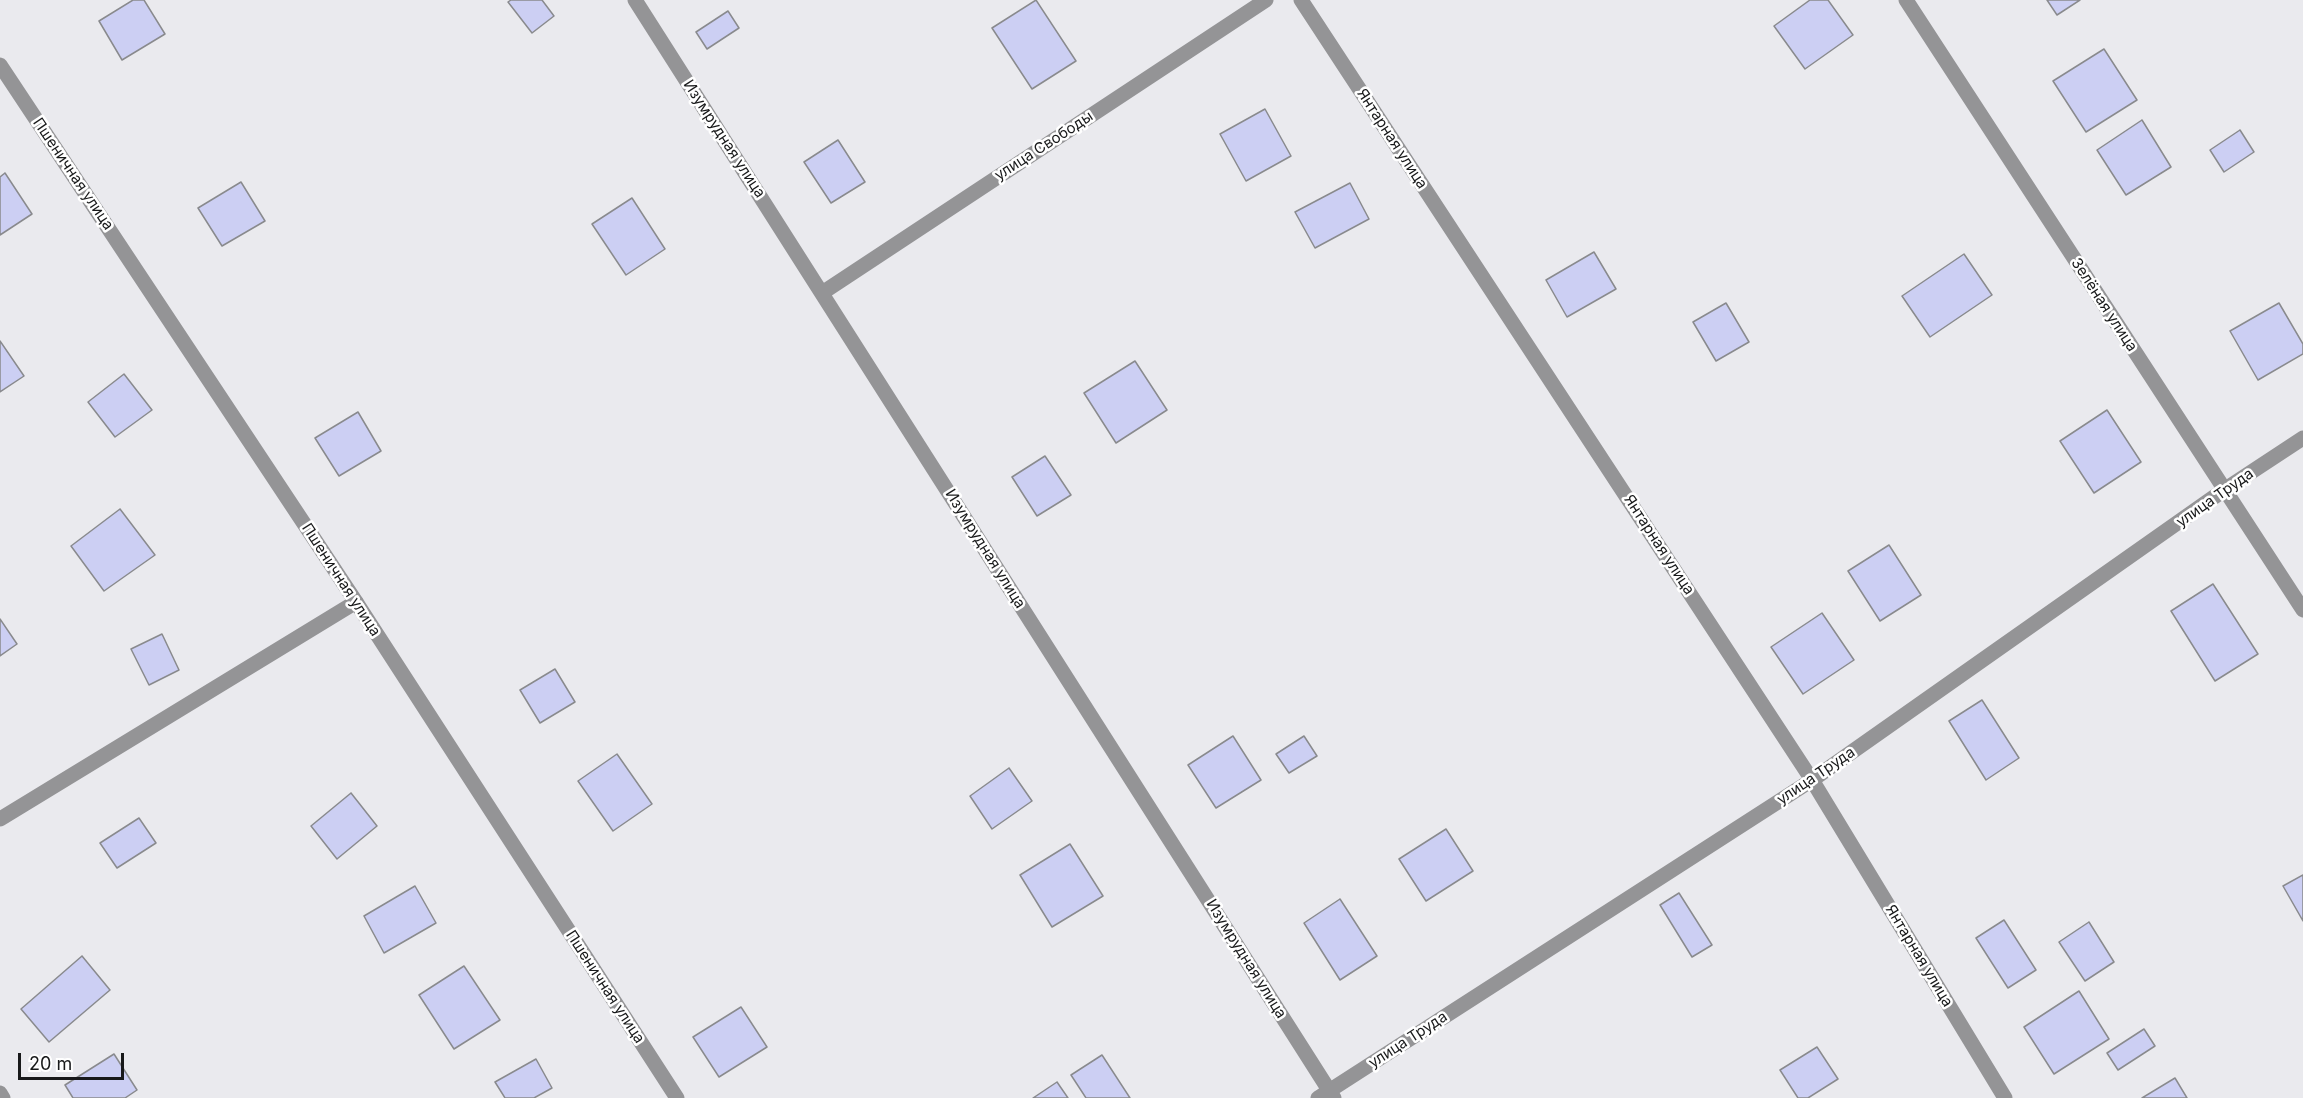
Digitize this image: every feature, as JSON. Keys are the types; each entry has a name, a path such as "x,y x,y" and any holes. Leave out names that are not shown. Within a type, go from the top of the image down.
{"street":[{"name":"Изумрудная улица","path":"635,0 1328,1096"},
{"name":"улица Свободы","path":"822,293 1266,0"},
{"name":"Янтарная улица","path":"1301,0 1812,780 2005,1098"},
{"name":"Зелёная улица","path":"1906,0 2303,610"},
{"name":"Пшеничная улица","path":"0,64 356,602 677,1098"},
{"name":"улица Труда","path":"1328,1096 1812,780 2224,490 2303,438"},
{"path":"0,819 356,602"},
{"path":"0,1093 3,1098"}],"building":[{"path":"133,0 144,0 165,34 122,60 99,21"},
{"path":"511,0 542,0 554,16 532,33 508,2"},
{"path":"1036,0 1076,61 1032,89 992,28"},
{"path":"1810,0 1828,0 1853,35 1805,69 1774,26"},
{"path":"2047,0 2080,0 2057,15"},
{"path":"728,11 739,28 707,49 696,32"},
{"path":"2104,49 2137,100 2086,132 2053,81"},
{"path":"1265,109 1291,156 1246,181 1220,134"},
{"path":"2142,120 2171,167 2126,195 2097,150"},
{"path":"2240,130 2254,152 2224,172 2210,150"},
{"path":"838,140 865,182 831,203 804,162"},
{"path":"5,173 32,214 0,235 0,177"},
{"path":"241,182 265,221 222,246 198,208"},
{"path":"1350,183 1369,219 1315,248 1295,212"},
{"path":"632,198 665,249 626,275 592,224"},
{"path":"1594,252 1616,289 1567,317 1546,280"},
{"path":"1964,254 1992,295 1930,337 1902,296"},
{"path":"1726,303 1749,342 1716,361 1693,322"},
{"path":"2279,303 2303,344 2303,354 2258,380 2230,331"},
{"path":"0,341 24,376 0,392"},
{"path":"1135,361 1167,410 1116,443 1084,393"},
{"path":"124,374 152,410 115,437 88,402"},
{"path":"2107,410 2141,462 2094,493 2060,441"},
{"path":"358,412 381,451 339,476 315,438"},
{"path":"1045,456 1071,495 1037,516 1012,477"},
{"path":"120,509 155,555 104,591 71,546"},
{"path":"1889,545 1921,595 1880,621 1848,571"},
{"path":"2213,584 2258,654 2215,681 2171,611"},
{"path":"1822,613 1854,660 1803,694 1771,647"},
{"path":"0,619 17,644 0,656"},
{"path":"162,634 179,670 149,685 131,649"},
{"path":"555,669 575,702 540,723 520,690"},
{"path":"1982,700 2019,758 1986,780 1949,721"},
{"path":"1233,736 1261,780 1216,808 1188,765"},
{"path":"1304,736 1317,756 1289,773 1276,754"},
{"path":"617,754 652,804 613,831 578,781"},
{"path":"1009,768 1032,801 992,829 970,796"},
{"path":"351,793 377,826 337,859 311,826"},
{"path":"139,818 156,843 117,868 100,843"},
{"path":"1446,829 1473,871 1426,901 1399,859"},
{"path":"1070,844 1103,896 1052,927 1020,875"},
{"path":"2303,875 2303,921 2283,886"},
{"path":"415,886 436,923 384,953 364,916"},
{"path":"1679,893 1712,945 1692,957 1660,905"},
{"path":"1340,899 1377,956 1340,980 1304,923"},
{"path":"2004,920 2036,970 2008,988 1976,938"},
{"path":"2089,922 2114,962 2085,981 2059,942"},
{"path":"82,956 110,990 49,1042 21,1009"},
{"path":"464,966 500,1020 454,1049 419,995"},
{"path":"2079,991 2109,1039 2054,1074 2024,1027"},
{"path":"741,1007 767,1047 719,1077 693,1037"},
{"path":"2144,1029 2155,1046 2118,1070 2107,1053"},
{"path":"1817,1047 1838,1079 1808,1098 1798,1098 1780,1070"},
{"path":"114,1054 137,1090 125,1098 73,1098 65,1085"},
{"path":"1102,1055 1130,1098 1086,1098 1071,1075"},
{"path":"536,1059 552,1088 534,1098 505,1098 495,1082"},
{"path":"2175,1078 2187,1098 2142,1098"},
{"path":"1057,1082 1068,1098 1033,1098"}]}
